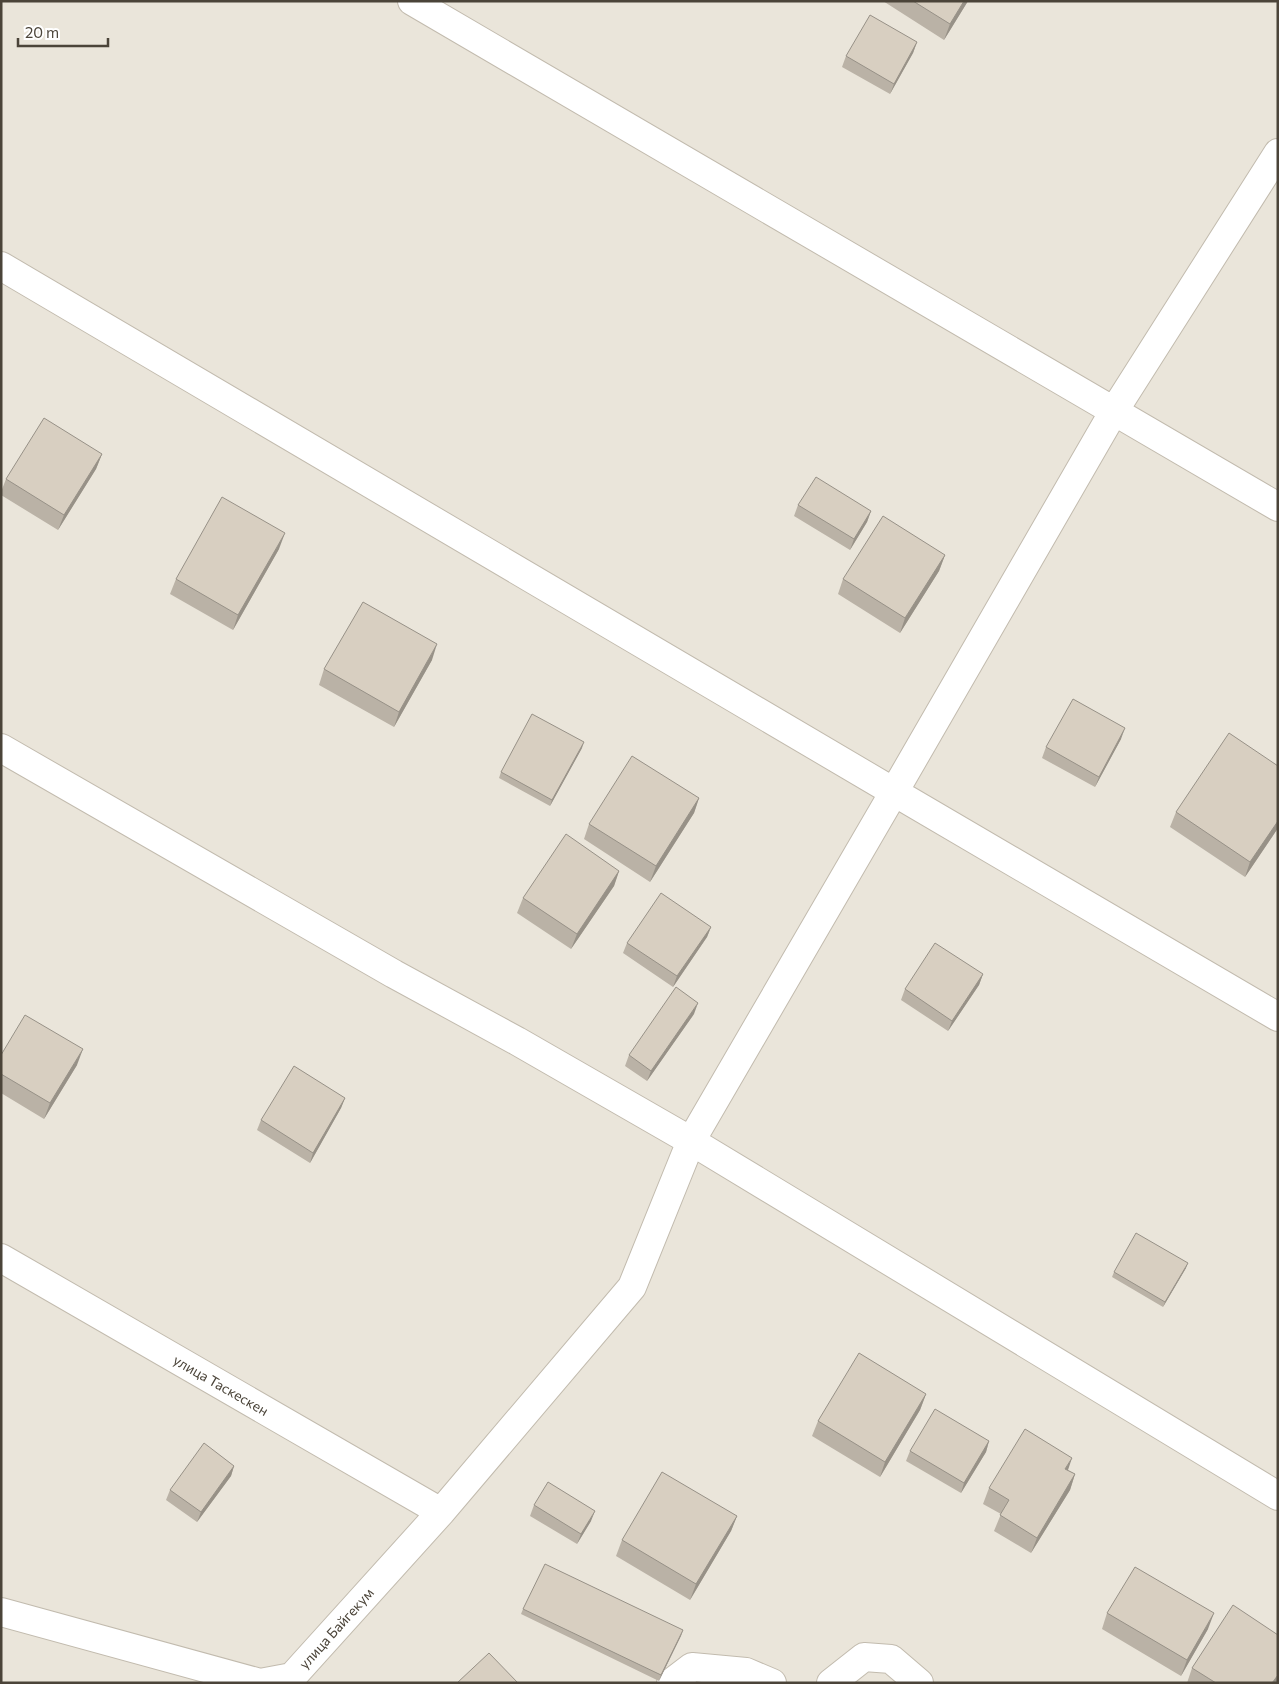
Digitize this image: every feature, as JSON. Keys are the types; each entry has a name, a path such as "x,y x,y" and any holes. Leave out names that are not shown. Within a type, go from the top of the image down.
{"street":[{"path":"412,1 1278,507"},
{"name":"улица Байгекум","path":"1,1612 260,1683 292,1677 441,1512 632,1287 690,1141 1114,411 1278,153"},
{"path":"1,266 1278,1017"},
{"path":"1,748 394,974 517,1041 690,1141 1278,1496"},
{"name":"улица Таскескен","path":"1,1258 441,1512"},
{"path":"831,1683 864,1657 891,1659 918,1683"},
{"path":"671,1683 692,1667 746,1672 772,1683"}],"shaded area":[{"path":"1,1 1278,1 1278,1683 1,1683"}],"building":[{"path":"913,1 964,1 950,24"},
{"path":"870,15 917,42 894,84 846,56"},
{"path":"44,418 102,454 64,515 6,479"},
{"path":"816,477 871,511 854,539 798,505"},
{"path":"222,497 285,533 238,615 176,579"},
{"path":"883,516 945,555 905,618 843,579"},
{"path":"363,602 437,644 399,712 324,669"},
{"path":"1073,699 1125,728 1099,777 1046,747"},
{"path":"532,714 584,742 552,800 501,772"},
{"path":"1229,733 1278,766 1278,821 1250,862 1176,812"},
{"path":"632,756 699,798 656,866 589,824"},
{"path":"566,834 619,871 577,934 523,898"},
{"path":"661,893 711,927 677,976 627,943"},
{"path":"935,943 983,974 952,1021 905,989"},
{"path":"676,987 698,1003 651,1071 629,1055"},
{"path":"25,1015 83,1049 50,1103 1,1074 1,1055"},
{"path":"294,1066 345,1098 313,1153 261,1120"},
{"path":"1136,1233 1188,1263 1165,1302 1114,1272"},
{"path":"859,1353 926,1394 885,1462 818,1421"},
{"path":"935,1409 989,1441 964,1483 910,1451"},
{"path":"1025,1429 1072,1458 1065,1469 1075,1474 1037,1538 1000,1515 1009,1500 989,1488"},
{"path":"204,1443 234,1466 201,1512 170,1490"},
{"path":"662,1472 737,1516 696,1584 622,1540"},
{"path":"548,1482 595,1511 581,1534 534,1505"},
{"path":"545,1564 683,1630 661,1675 523,1609"},
{"path":"1135,1567 1214,1613 1187,1660 1107,1613"},
{"path":"1233,1605 1278,1635 1278,1675 1272,1683 1216,1683 1192,1668"},
{"path":"489,1653 518,1683 457,1683"}]}
